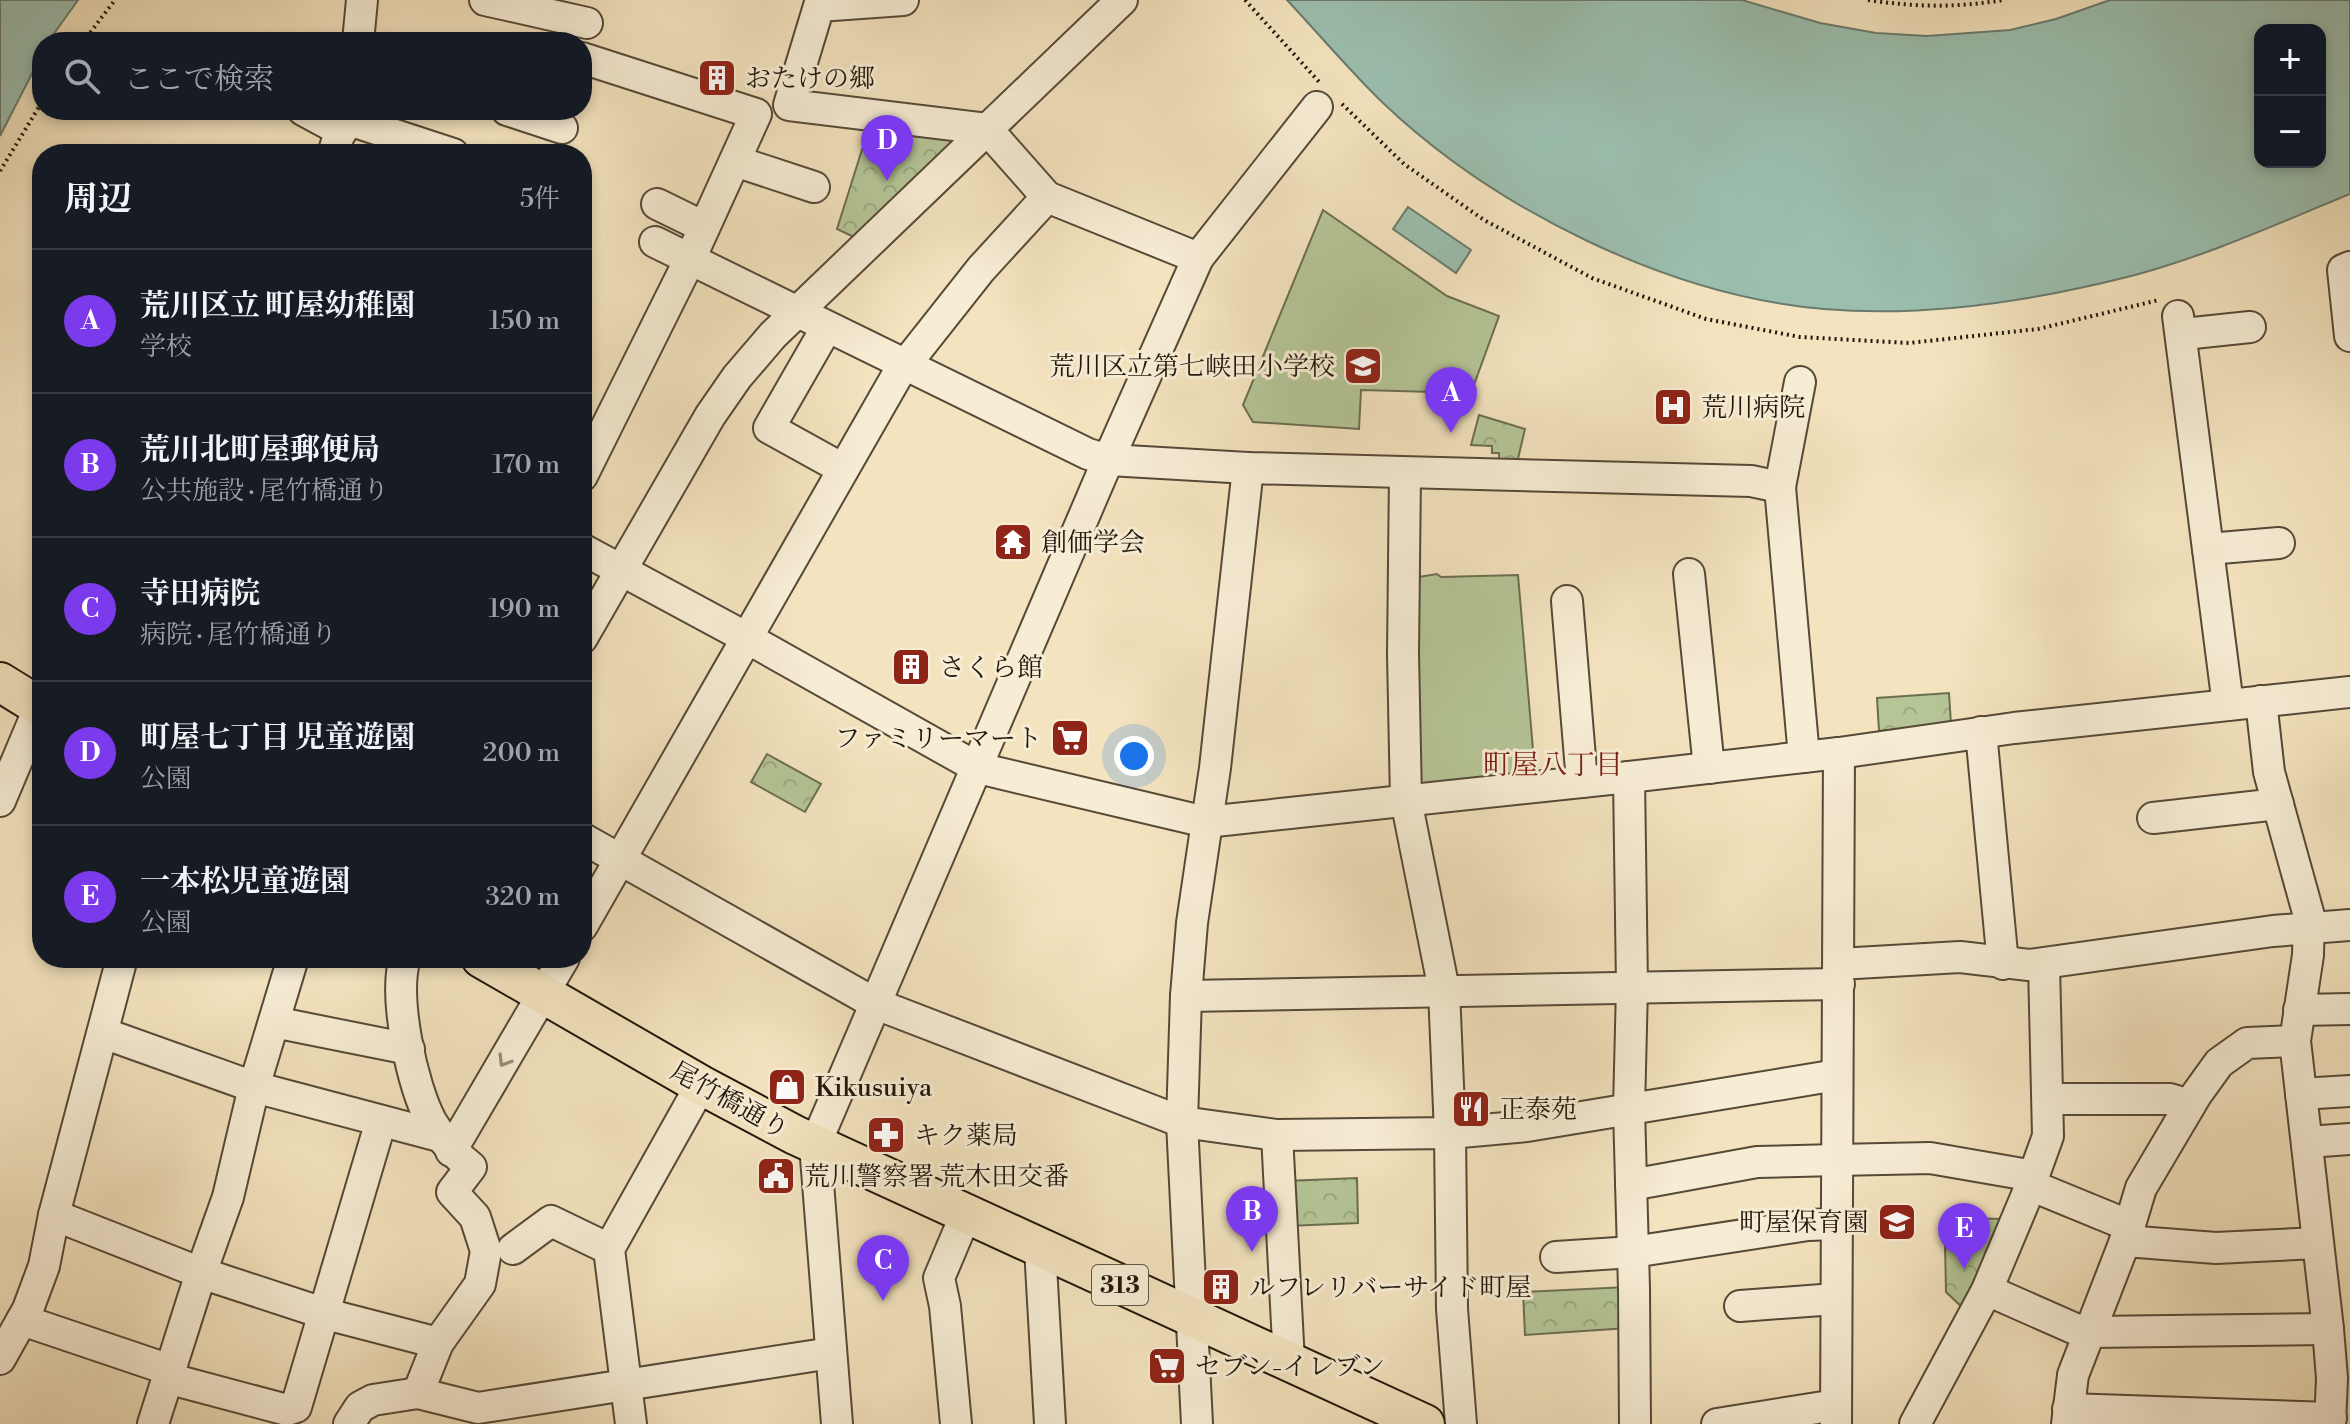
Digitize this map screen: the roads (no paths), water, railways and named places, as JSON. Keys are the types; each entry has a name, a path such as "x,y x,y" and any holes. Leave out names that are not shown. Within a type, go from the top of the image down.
{"main road":[{"path":"0,682 32,702"},
{"name":"尾竹橋通り","path":"498,968 701,1085 815,1145 1425,1424"}],"street":[{"path":"359,32 362,0"},
{"path":"485,0 588,22"},
{"path":"592,61 756,114 780,111 789,105 819,6 903,0"},
{"path":"592,620 710,416 737,377 796,311 1122,0"},
{"path":"837,1424 815,1145 1198,258 1330,102"},
{"path":"789,105 987,129 1047,197 1198,258"},
{"path":"592,456 690,259 756,114"},
{"path":"324,120 342,129 409,144"},
{"path":"533,120 561,131"},
{"path":"735,161 814,187"},
{"path":"592,908 904,365 981,269 1047,197"},
{"path":"657,204 704,227"},
{"path":"655,242 1088,454 1109,460 1248,468 1751,481 1781,491"},
{"path":"2350,267 2343,270 2350,336"},
{"path":"2250,327 2184,315 2214,548 2243,704 2269,772 2309,916 2295,1041 2318,1243 2335,1313 2331,1421 2068,1417 2073,1375 2127,1234 2141,1188 2190,1105 2219,1063 2247,1043 2295,1041"},
{"path":"827,327 769,428 843,469"},
{"path":"1800,382 1781,491 1804,757"},
{"path":"1197,1424 1182,1122 1186,996 1192,923 1215,768 1248,468"},
{"path":"1405,473 1403,654 1406,800 1444,990 1450,1133 1452,1309 1461,1424"},
{"path":"2214,548 2279,543"},
{"path":"592,555 978,768 1206,822 1709,768 1981,732 2350,692"},
{"path":"1689,574 1709,768"},
{"path":"1567,601 1582,782"},
{"path":"0,801 32,728"},
{"path":"1981,732 2003,964"},
{"path":"1717,1424 1836,1414 1839,753"},
{"path":"1629,777 1632,987 1629,1109 1635,1424"},
{"path":"2153,818 2278,804"},
{"path":"592,844 876,1004 1182,1122 1277,1135 1450,1133 1527,1126 1837,1075"},
{"path":"1186,996 1632,987 1839,974 1960,957 2003,964 2044,964 2309,927 2350,925"},
{"path":"1915,1424 1987,1290 2048,1136 2044,964"},
{"path":"0,1359 22,1320 44,1266 54,1215 119,968"},
{"path":"153,1424 228,1197 254,1087 290,968"},
{"path":"403,968 400,986 412,1067 430,1120 447,1144 471,1167 452,1192 475,1217 486,1251 480,1284 438,1343 418,1393"},
{"path":"447,1144 558,968"},
{"path":"2299,1010 2350,1009"},
{"path":"274,1022 409,1049"},
{"path":"103,1033 254,1087 381,1121 447,1144"},
{"path":"631,1424 609,1249 701,1085"},
{"path":"2301,1094 2350,1091"},
{"path":"2048,1099 2170,1099 2190,1105"},
{"path":"22,1320 168,1374 287,1410 296,1407 381,1121"},
{"path":"1277,1135 1289,1362"},
{"path":"2308,1142 2350,1139"},
{"path":"1631,1185 1757,1162 1930,1158 2032,1180 2127,1234 2216,1248 2318,1243"},
{"path":"956,1424 945,1306 939,1278 966,1214"},
{"path":"54,1215 201,1273 326,1314 438,1343"},
{"path":"513,1249 551,1221 609,1249"},
{"path":"1556,1257 1633,1252 1808,1225 1836,1224"},
{"path":"1040,1248 1050,1424"},
{"path":"1987,1290 2089,1333 2335,1313"},
{"path":"1740,1306 1835,1299"},
{"path":"349,1424 360,1407 373,1400 418,1393 476,1416 627,1386 831,1353"}],"place":[{"name":"おたけの郷","path":"717,78"},
{"name":"町屋七丁目 児童遊園","path":"887,181"},
{"name":"荒川区立第七峡田小学校","path":"1363,366"},
{"name":"荒川病院","path":"1673,407"},
{"name":"荒川区立 町屋幼稚園","path":"1451,433"},
{"name":"創価学会","path":"1013,542"},
{"name":"さくら館","path":"911,667"},
{"name":"ファミリーマート","path":"1070,738"},
{"name":"Kikusuiya","path":"787,1087"},
{"name":"正泰苑","path":"1471,1109"},
{"name":"キク薬局","path":"886,1135"},
{"name":"荒川警察署 荒木田交番","path":"776,1176"},
{"name":"町屋保育園","path":"1897,1222"},
{"name":"荒川北町屋郵便局","path":"1252,1252"},
{"name":"一本松児童遊園","path":"1964,1269"},
{"name":"ルフレリバーサイド町屋","path":"1221,1287"},
{"name":"寺田病院","path":"883,1301"},
{"name":"セブン-イレブン","path":"1167,1366"}],"district":[{"name":"町屋八丁目","path":"1553,764"}]}
